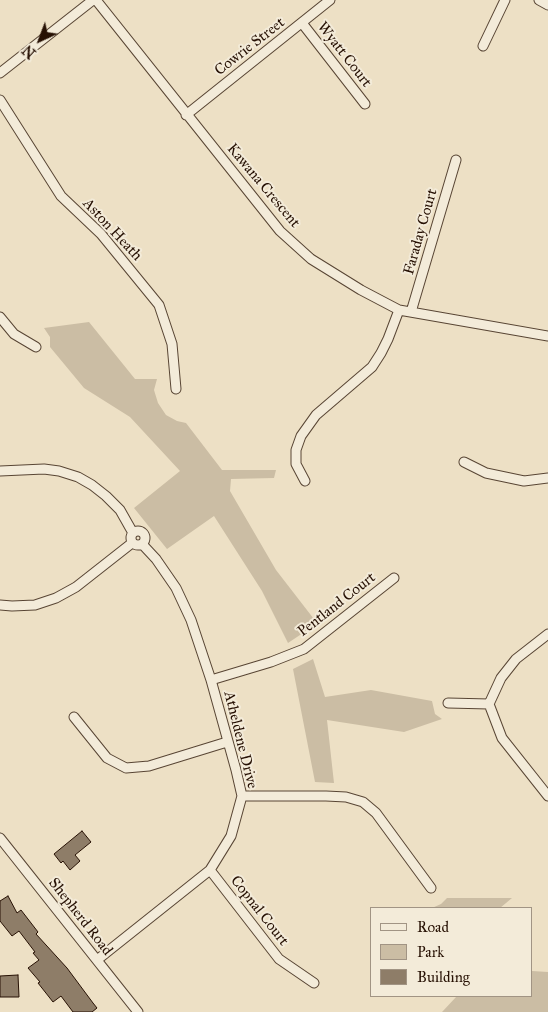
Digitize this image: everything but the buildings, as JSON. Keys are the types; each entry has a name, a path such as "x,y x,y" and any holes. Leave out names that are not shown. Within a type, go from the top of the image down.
{"street":[{"path":"0,73 95,0"},
{"name":"Kawana Crescent","path":"95,0 280,231 311,259 361,290 399,310 548,336"},
{"name":"Cowrie Street","path":"186,115 330,0"},
{"path":"484,46 505,0"},
{"path":"539,0 548,5"},
{"name":"Wyatt Court","path":"302,23 365,104"},
{"name":"Aston Heath","path":"0,100 61,196 101,234 159,305 172,344 176,389"},
{"name":"Faraday Court","path":"411,312 456,160"},
{"path":"305,481 296,464 296,450 301,436 316,414 372,367 381,353 399,310"},
{"path":"0,317 14,334 36,347"},
{"path":"464,462 486,473 524,481 548,478"},
{"path":"0,471 44,469 78,477 92,485 120,510 133,533 130,539 137,543 76,587 56,598 35,605 0,605"},
{"name":"Atheldene Drive","path":"97,960 210,870 231,836 242,796 211,680 191,620 176,588 156,558 137,543"},
{"name":"Pentland Court","path":"211,680 271,662 304,649 394,578"},
{"path":"548,634 516,659 501,678 489,704 502,738 548,796"},
{"path":"448,703 489,704"},
{"path":"74,717 107,758 126,768 149,766 228,742"},
{"path":"242,796 346,797 363,802 376,813 431,888"},
{"name":"Shepherd Road","path":"0,838 138,1012"},
{"name":"Copnal Court","path":"210,870 280,959 314,983"}],"green space":[{"path":"89,322 135,379 157,379 154,390 158,403 166,415 186,423 222,470 276,470 274,478 231,479 230,491 276,570 317,623 288,643 262,591 214,516 167,549 134,508 180,471 130,417 84,388 50,347 50,337 44,328"},
{"path":"313,659 325,697 371,690 432,701 435,714 442,719 404,732 327,720 334,783 315,782 293,669"},
{"path":"447,898 512,898 501,907 434,907"},
{"path":"533,971 548,972 548,1012 442,1012 456,997 533,997"}]}
